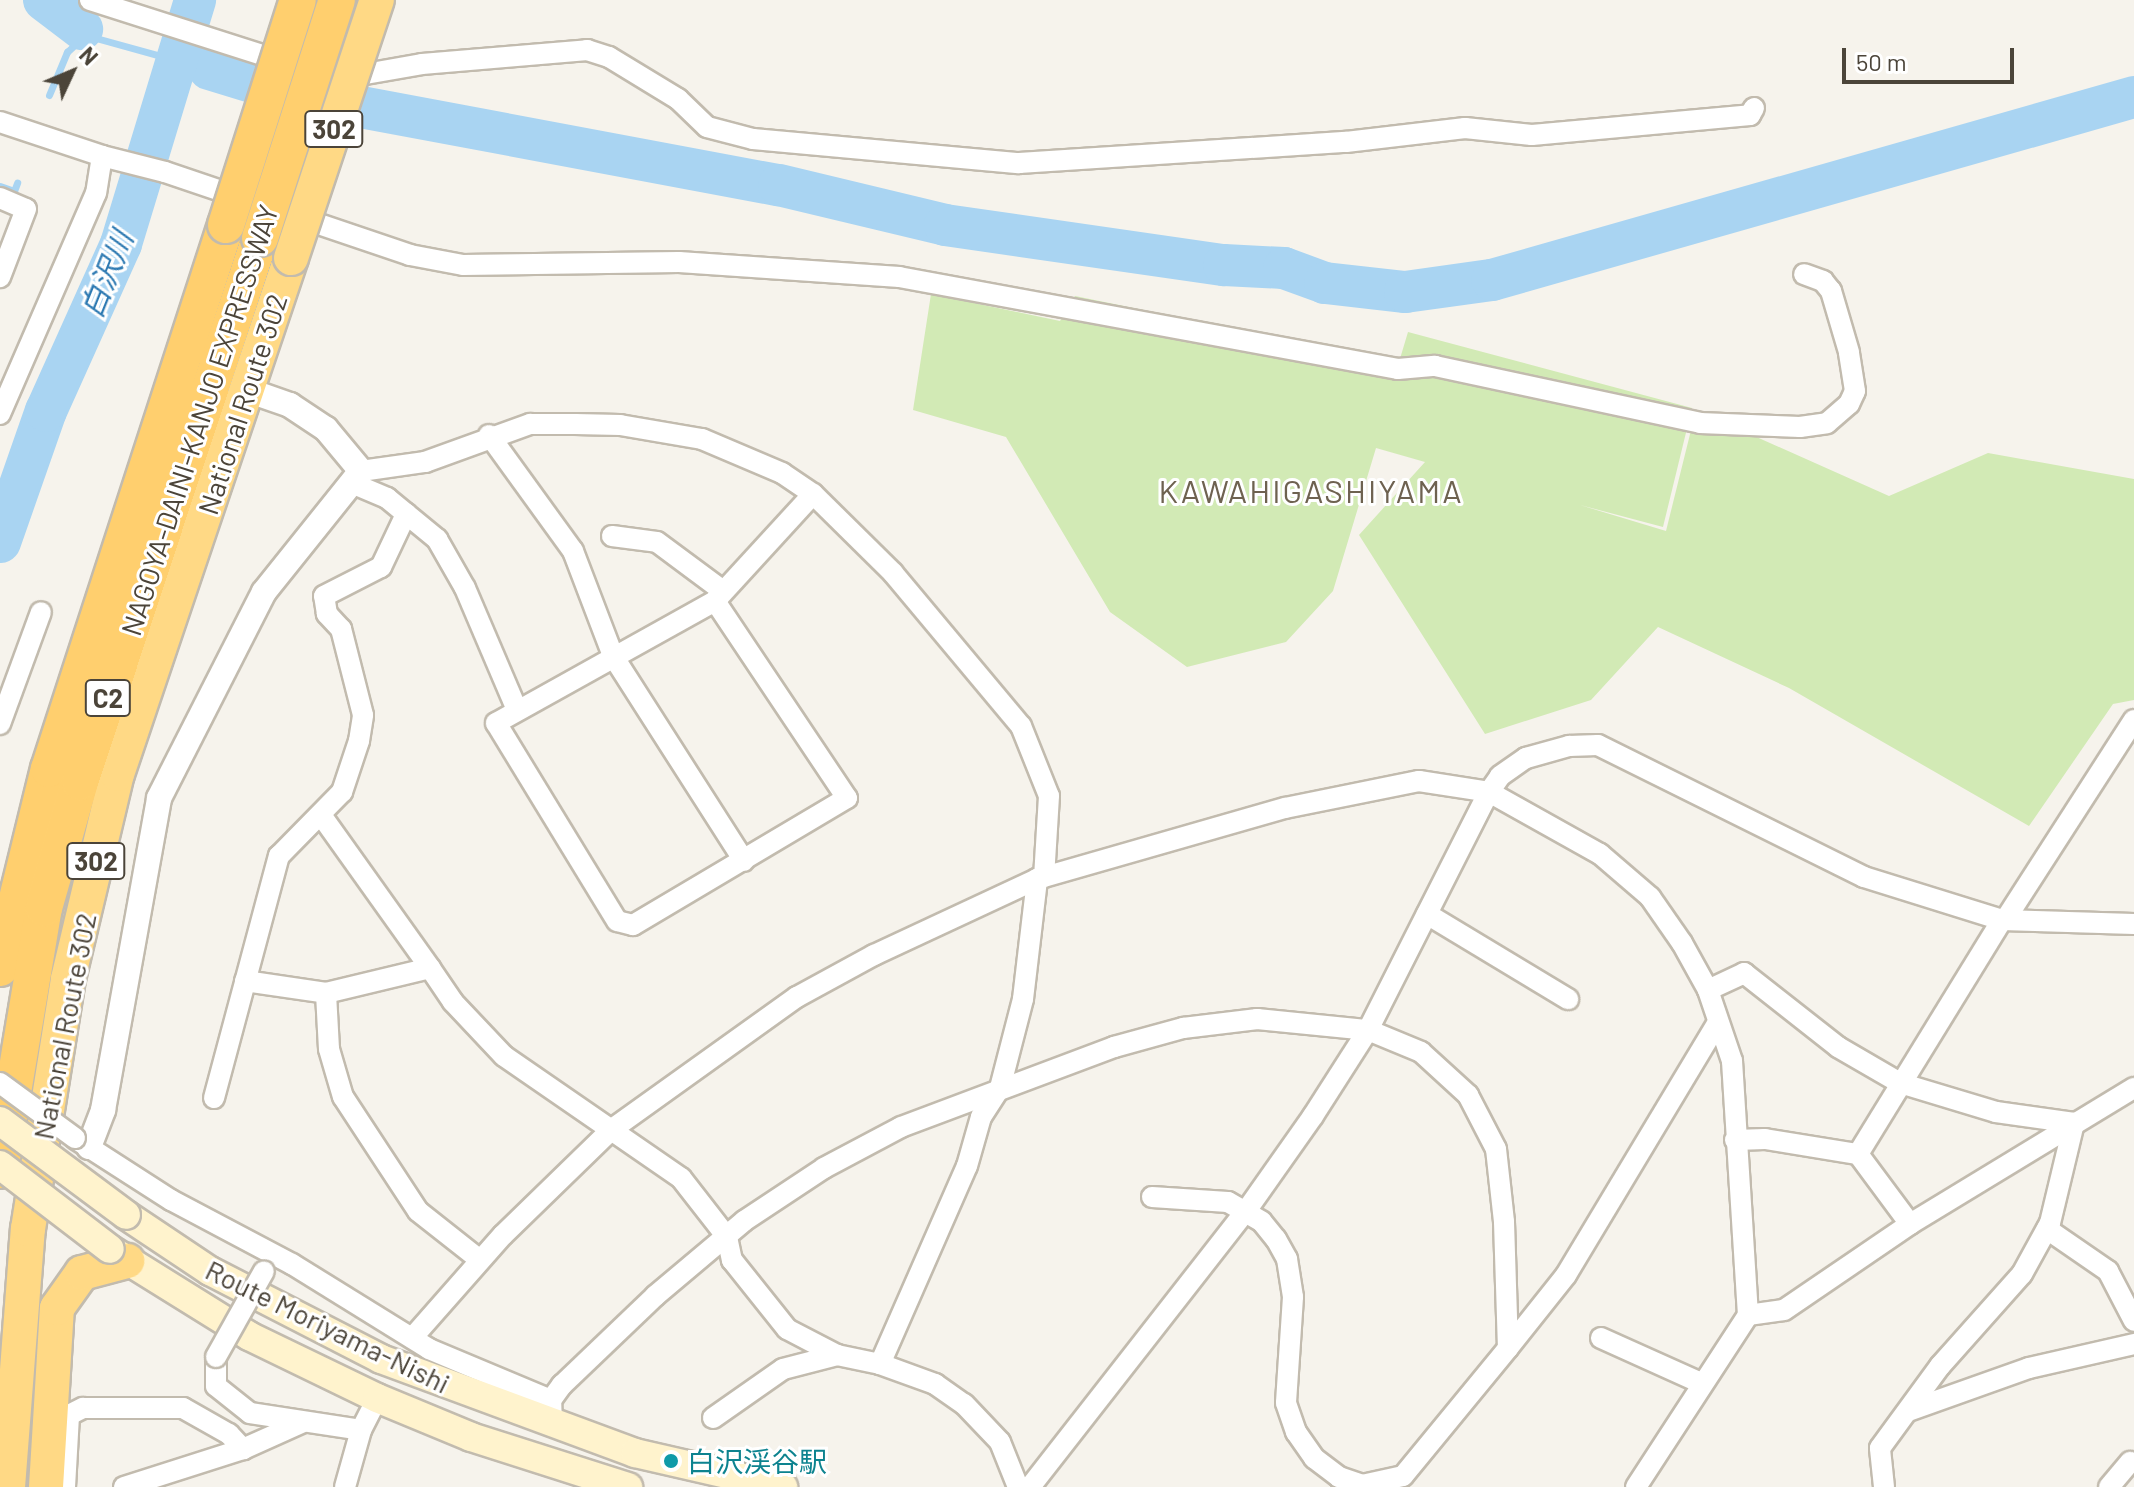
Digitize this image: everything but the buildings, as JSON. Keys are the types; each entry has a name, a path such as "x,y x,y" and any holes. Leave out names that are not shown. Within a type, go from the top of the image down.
{"highway":[{"name":"NAGOYA-DAINI-KANJO EXPRESSWAY","path":"0,968 49,769 298,0"},
{"name":"NAGOYA-DAINI-KANJO EXPRESSWAY","path":"0,1167 44,908 80,782 337,0"},
{"name":"National Route 302","path":"8,1487 28,1229 68,979 117,774 377,0"},
{"path":"46,1487 57,1308 82,1273 118,1255"}],"main road":[{"name":"Route Moriyama-Nishi","path":"0,1121 126,1215 210,1271 381,1359 552,1412 635,1453 783,1487"},
{"name":"Route Moriyama-Nishi","path":"0,1167 118,1255 249,1336 377,1398 471,1437 628,1487"}],"street":[{"path":"90,0 146,22 337,79 422,64 587,50 609,57 678,99 707,127 753,139 1019,163 1346,142 1465,128 1532,135 1750,115 1754,108"},
{"path":"0,122 165,172 410,255 463,265 679,262 899,277 1398,369 1435,366 1700,423 1800,427 1827,423 1849,404 1855,391 1849,352 1831,291 1823,281 1804,274"},
{"path":"0,414 110,157"},
{"path":"0,198 26,209 0,277"},
{"path":"0,236 23,217"},
{"path":"247,390 290,405 318,423 344,445 358,478 406,514 444,551 517,710"},
{"path":"82,1143 103,1110 159,798 264,592 307,533 358,478 425,462 489,435 530,424 620,425 702,439 782,473 813,494 893,573 1021,726 1049,796 1041,878 1023,999 1000,1088 981,1117 967,1166 880,1364"},
{"path":"489,435 573,551 613,656 744,861"},
{"path":"612,536 657,542 719,596 847,798 633,925 617,921 496,723 719,596 813,494"},
{"path":"214,1098 279,856 342,792 351,770 363,715 341,629 327,614 324,596 381,567 406,514"},
{"path":"0,724 41,612"},
{"path":"1858,1154 1900,1083 2134,720"},
{"path":"1030,1487 1246,1211 1368,1030 1489,792 1500,776 1526,758 1569,746 1598,745 1864,877 2004,920 2134,924"},
{"path":"413,1337 480,1260 611,1130 797,997 944,919 1041,878 1372,787 1419,781 1489,792 1600,854 1650,897 1708,990 1732,1061 1748,1315 1636,1487"},
{"path":"321,815 453,1002 504,1056 681,1178 727,1237 732,1260 787,1329 837,1355 880,1364 935,1384 964,1404 1000,1442 1018,1487"},
{"path":"1427,914 1568,999"},
{"path":"245,981 326,993 430,968"},
{"path":"1708,990 1744,973 1838,1047 1900,1083 1996,1112 2074,1123"},
{"path":"326,993 329,1049 343,1097 418,1211 480,1260"},
{"path":"0,1083 82,1143 266,1262 552,1412 655,1296 727,1237 824,1168 901,1127 1000,1088 1183,1028 1257,1019 1368,1030 1438,1065 1468,1095 1484,1121 1496,1149 1502,1192 1508,1348"},
{"path":"1152,1197 1201,1197 1246,1211 1262,1222 1287,1259 1293,1297 1286,1403 1296,1432 1314,1458 1339,1477 1362,1485 1403,1476 1574,1262 1717,1024"},
{"path":"1748,1315 1784,1310 1910,1224 2134,1088"},
{"path":"1884,1487 1880,1448 1940,1366 2022,1274 2047,1229 2074,1123"},
{"path":"1735,1140 1765,1139 1858,1154 1910,1224"},
{"path":"2047,1229 2108,1271 2134,1321"},
{"path":"266,1262 216,1357 216,1386 229,1402 250,1413 361,1430"},
{"path":"1601,1338 1701,1383"},
{"path":"1908,1411 2029,1368 2134,1344"},
{"path":"713,1418 783,1369 837,1355"},
{"path":"345,1487 361,1430 377,1398"},
{"path":"65,1487 69,1415 83,1408 183,1408 229,1434 243,1449"},
{"path":"124,1487 243,1449 301,1423"},
{"path":"2109,1487 2130,1462"}],"green space":[{"path":"931,294 1060,321 1075,296 1399,362 1408,332 1692,408 1663,527 1580,505 1666,531 1696,410 1889,496 1988,453 2134,479 2134,700 2113,704 2029,826 1789,688 1658,627 1591,700 1485,734 1359,535 1425,462 1376,448 1333,591 1286,642 1187,667 1110,612 1006,437 913,410"}],"waterway":[{"path":"44,0 82,29"},
{"name":"白沢川","path":"0,542 46,411 121,244 195,0"},
{"path":"49,95 67,52 85,35 179,61"},
{"path":"209,69 291,94 779,185 945,225 1224,265 1284,268 1325,283 1405,292 1492,280 2134,97"},
{"path":"0,186 14,191 17,183"}],"place":[{"name":"白沢渓谷駅","path":"671,1461"}],"district":[{"name":"KAWAHIGASHIYAMA","path":"1311,490"}]}
